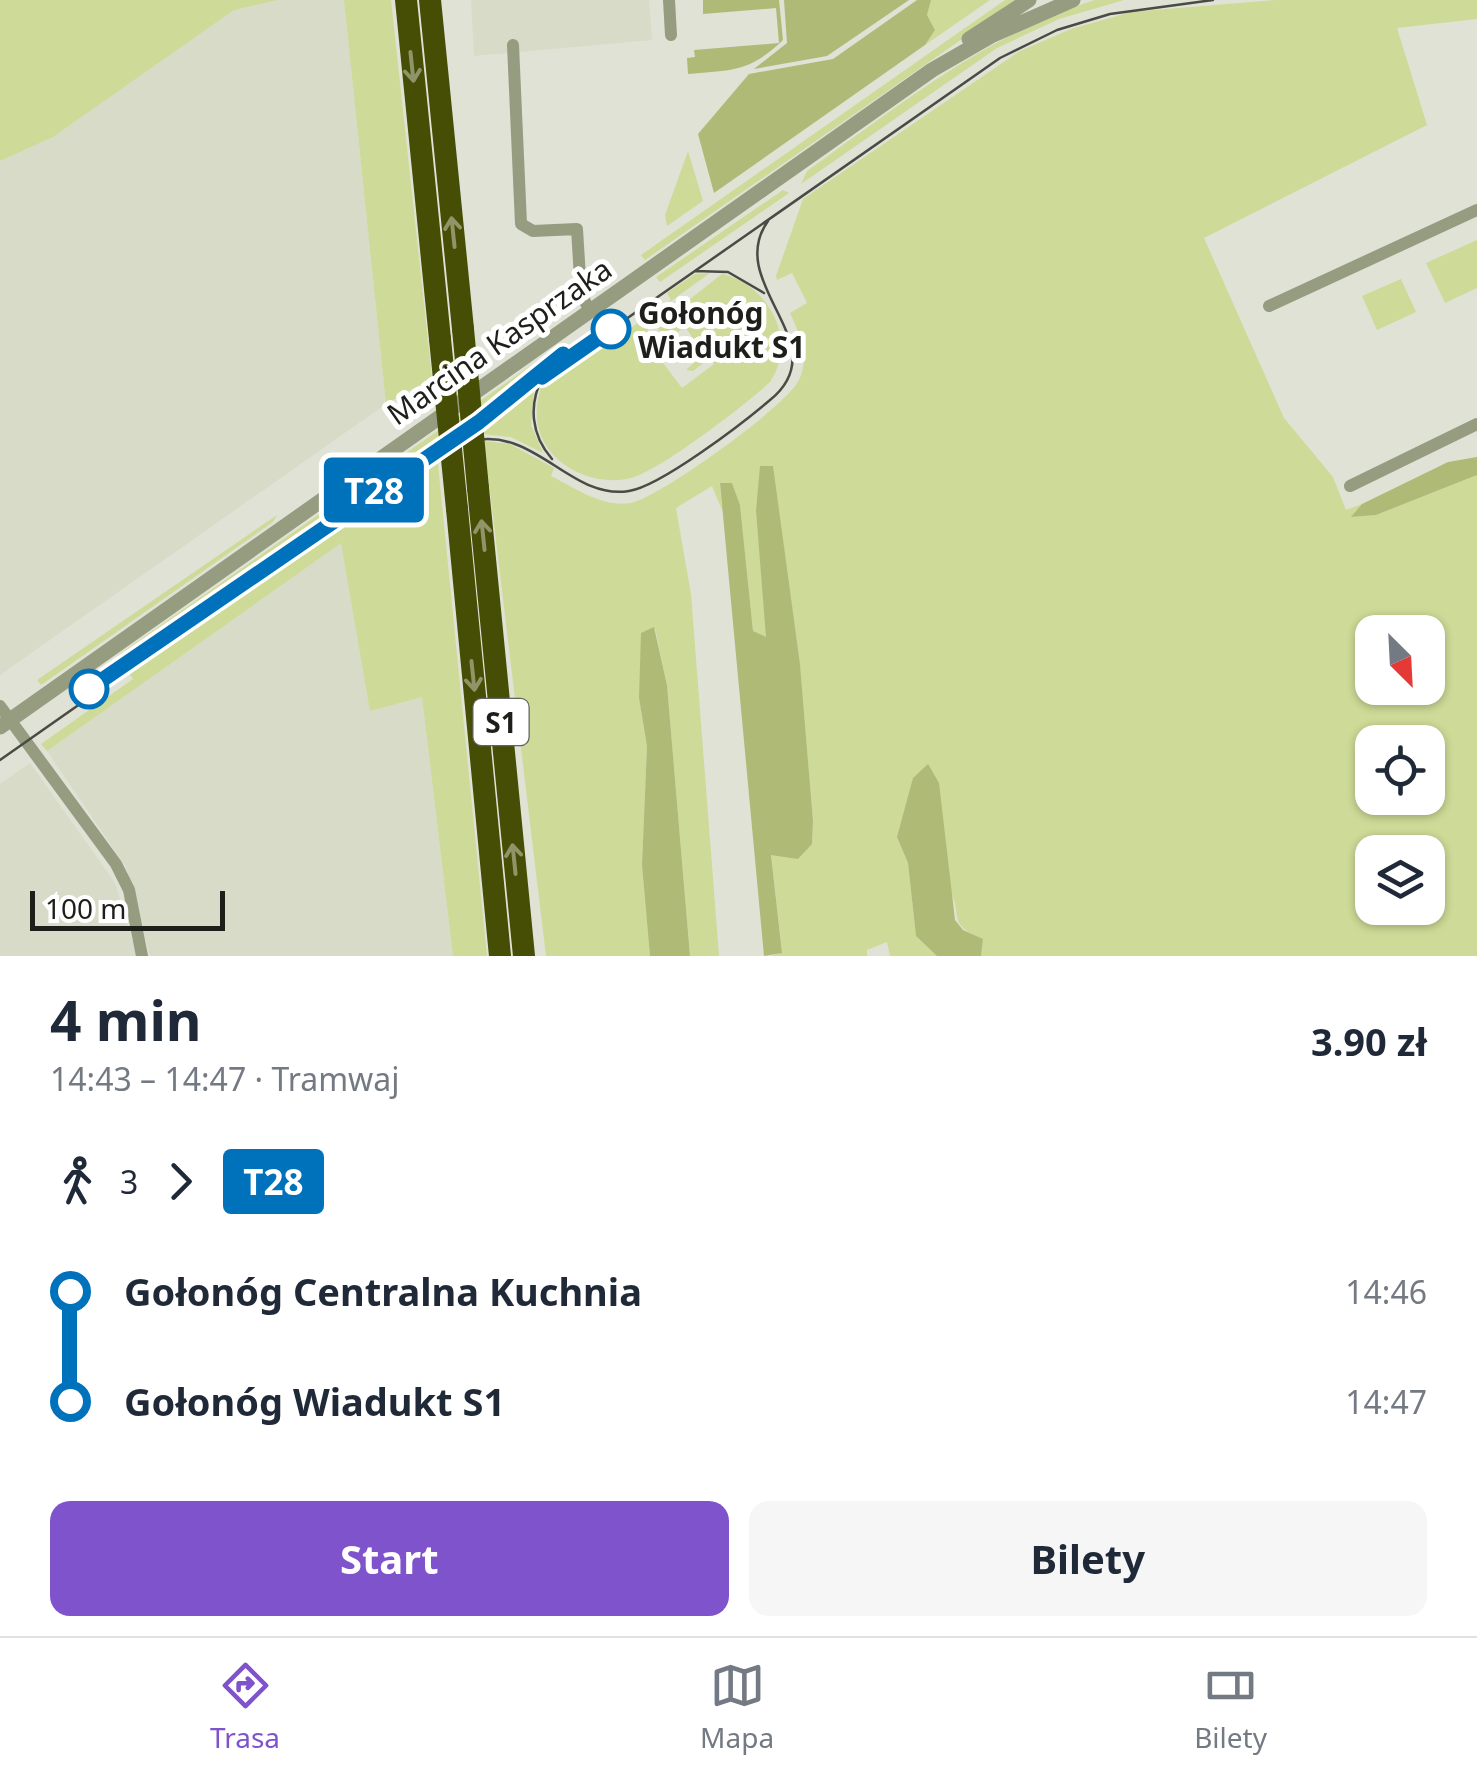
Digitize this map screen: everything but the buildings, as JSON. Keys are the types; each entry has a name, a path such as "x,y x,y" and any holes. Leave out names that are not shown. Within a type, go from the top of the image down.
{"highway":[{"name":"S1","path":"406,0 500,956"},
{"name":"S1","path":"430,0 524,956"}],"street":[{"path":"669,0 672,35"},
{"name":"Marcina Kasprzaka","path":"3,717 590,312 932,70 984,27 1028,0"},
{"name":"Marcina Kasprzaka","path":"932,70 990,36 1073,0"},
{"path":"512,45 521,224 533,231 577,229 581,294 590,312"},
{"path":"1269,306 1477,210"},
{"path":"1350,486 1477,424"},
{"path":"3,717 116,864 129,890 142,956"}],"shaded area":[{"path":"278,0 344,0 386,404 0,675 0,161 53,137 234,10"},
{"path":"471,0 649,0 652,40 474,56"},
{"path":"341,542 370,710 422,697 453,956 150,956 126,867 47,751"},
{"path":"30,763 115,883 137,956 0,956 0,784"}],"green space":[{"path":"0,0 278,0 234,10 53,137 0,161"},
{"path":"344,0 391,0 432,378 386,404"},
{"path":"703,0 779,0 783,40 760,58 740,68 688,74 687,58 695,57 694,50 779,43 776,8 703,14"},
{"path":"784,0 909,0 827,56 754,69 787,43"},
{"path":"917,0 931,0 927,15 935,30 925,45 714,193 698,134 749,74 833,59"},
{"path":"931,0 990,0 925,45 935,30 927,15"},
{"path":"1005,0 1018,0 645,260 641,255"},
{"path":"1095,0 1124,0 1059,19 997,48 801,184 807,171 945,74 1017,32"},
{"path":"1276,0 1477,0 1477,19 1397,28 1427,125 1204,238 1284,418 1333,477 1346,510 1362,504 1352,517 1376,515 1477,475 1477,956 981,956 983,939 959,923 949,890 897,837 908,863 916,936 937,956 890,956 887,942 867,950 867,956 771,956 782,952 771,854 812,844 813,821 800,664 772,466 756,511 767,638 753,631 740,505 732,483 720,483 722,510 712,486 676,508 691,594 719,956 690,956 667,685 655,628 639,698 647,746 642,865 650,956 546,956 484,441 510,444 554,468 551,476 610,503 631,503 646,497 694,468 772,409 799,380 804,354 790,313 807,303 792,273 777,280 776,276 803,199 1020,51 1071,29 1131,12"},
{"path":"688,151 703,201 667,226 665,215"},
{"path":"783,190 789,193 660,282 656,277"},
{"path":"1477,240 1477,288 1445,303 1426,263"},
{"path":"710,273 653,314 645,339 682,388 714,364 710,358 693,371 686,370 704,353 685,327 663,342 657,325 722,274 753,290 774,316 781,349 770,382 702,436 644,473 631,478 597,479 566,466 553,455 538,425 538,400 546,379 571,361 576,366 671,300 667,293 695,274"},
{"path":"1401,279 1416,312 1377,330 1362,296"},
{"path":"560,345 563,350 482,415 122,662 117,656"},
{"path":"534,388 531,425 543,453 511,437 482,434"},
{"path":"1477,457 1477,475 1376,515 1351,517 1362,504 1448,462"},
{"path":"437,461 487,956 453,956 422,697 370,711 341,543 47,751 41,744 133,679 129,673"},
{"path":"760,466 773,466 800,664 813,821 812,844 798,859 771,855 782,953 764,956 720,483 732,483 740,505 753,631 766,637 756,511"},
{"path":"277,515 273,522 44,683 41,685 37,680"},
{"path":"654,627 667,685 690,956 650,956 642,865 647,746 639,698 641,633"},
{"path":"928,764 939,783 955,920 963,930 983,939 981,956 937,956 916,936 908,863 897,837 913,778"}],"tram line":[{"path":"0,760 391,486 480,430 533,384 1000,58 1057,30 1110,14 1213,0"},
{"path":"467,442 491,439 512,443 588,485 608,491 629,491 661,478 722,438 770,400 788,379 792,357 788,335 759,268 758,244 768,221"},
{"path":"695,271 728,272 764,293"},
{"name":"T28","path":"89,689 479,422 563,354 542,377 611,329"},
{"path":"543,376 535,398 534,419 540,440 552,459"}],"place":[{"name":"Gołonóg Wiadukt S1","path":"611,329"}]}
